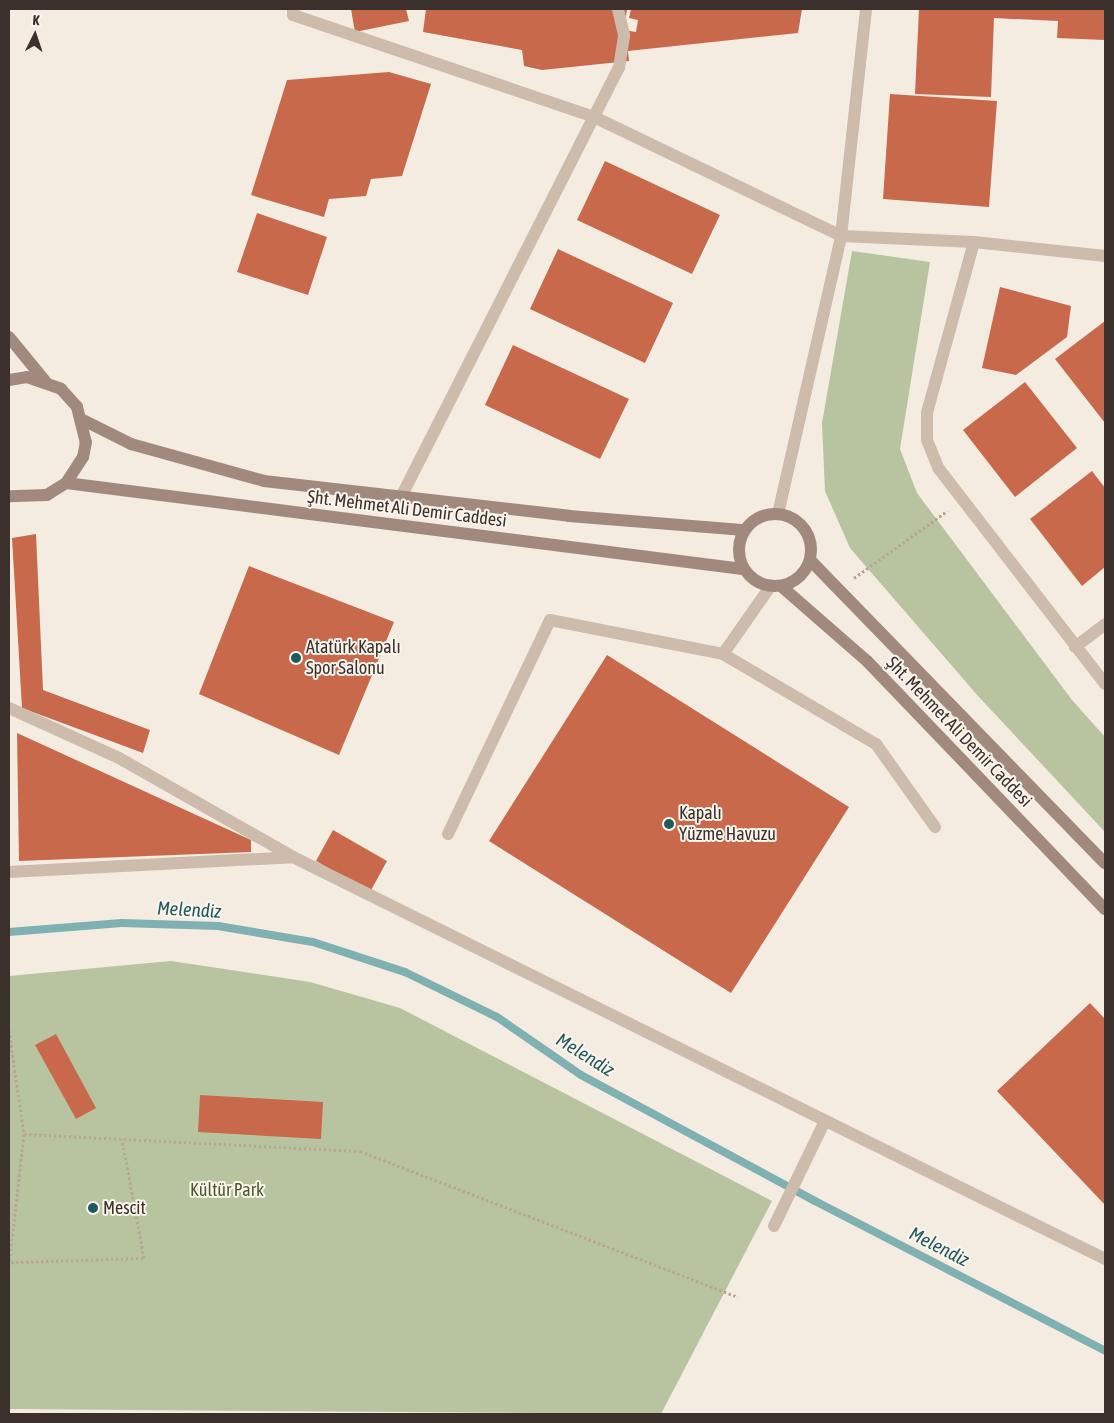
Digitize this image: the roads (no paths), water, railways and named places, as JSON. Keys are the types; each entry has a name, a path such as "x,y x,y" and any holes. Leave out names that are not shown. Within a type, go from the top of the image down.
{"main road":[{"path":"9,336 45,381"},
{"path":"9,380 27,377 45,381 61,389 83,420 83,457 66,483 47,494 27,498 9,496"},
{"name":"Şht. Mehmet Ali Demir Caddesi","path":"83,420 131,444 264,481 569,516 744,530"},
{"name":"Şht. Mehmet Ali Demir Caddesi","path":"66,483 743,569"},
{"path":"778,514 800,523 806,533 810,560 800,577 776,586 758,583 743,569 738,547 744,530 756,519 778,514"},
{"name":"Şht. Mehmet Ali Demir Caddesi","path":"810,560 840,588 1105,864"},
{"name":"Şht. Mehmet Ali Demir Caddesi","path":"776,586 867,661 1105,909"}],"street":[{"path":"293,9 293,15 592,116 841,236 974,242 1105,256"},
{"path":"401,497 592,116 619,68 624,35 618,9"},
{"path":"778,514 841,236 866,9"},
{"path":"974,242 927,412 930,448 939,469 1105,684"},
{"path":"723,654 776,586"},
{"path":"448,834 550,620 723,654 876,744 935,827"},
{"path":"1075,647 1105,624"},
{"path":"9,708 119,758 293,857 1105,1258"},
{"path":"9,872 293,857"},
{"path":"774,1226 825,1121"}],"waterway":[{"name":"Melendiz","path":"9,932 122,923 218,926 313,942 405,972 497,1017 581,1075 815,1201 1105,1351"}],"place":[{"name":"Atatürk Kapalı Spor Salonu","path":"296,658"},
{"name":"Kapalı Yüzme Havuzu","path":"669,824"},
{"name":"Mescit","path":"93,1208"}],"park label":[{"name":"Kültür Park","path":"227,1190"}]}
